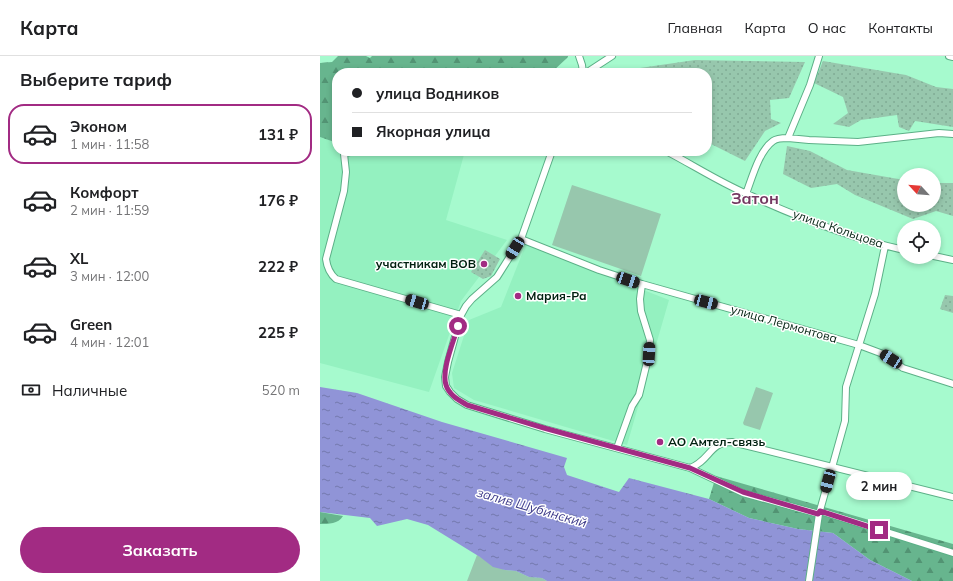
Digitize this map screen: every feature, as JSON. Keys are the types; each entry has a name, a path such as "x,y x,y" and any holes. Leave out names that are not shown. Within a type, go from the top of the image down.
{"street":[{"path":"579,56 582,68"},
{"path":"594,68 612,56"},
{"path":"788,138 810,85 819,56"},
{"path":"949,56 953,57"},
{"path":"746,194 758,161 773,141 782,138 858,142 939,133 953,134"},
{"path":"344,156 346,172 344,191 326,259 331,275 336,279 462,315"},
{"path":"550,156 521,239 497,277 472,299 466,306 462,315 445,377 446,386 457,399 467,405 524,422 690,468 743,492 820,513 953,553"},
{"name":"улица Кольцова","path":"675,156 746,194 828,228 897,249"},
{"name":"улица Лермонтова","path":"521,239 599,270 642,284 859,345 883,354 903,368 953,384"},
{"path":"809,581 820,513 845,421 846,388 875,294 885,246"},
{"path":"941,257 953,260"},
{"path":"617,448 632,406 639,395 649,354 650,340 641,312 640,298 642,284"},
{"path":"690,468 702,461 717,445 724,442 732,442 953,497"}],"shaded area":[{"path":"695,60 805,62 789,98 770,100 771,119 781,123 765,131 745,161 712,144 712,68 640,68"},
{"path":"823,61 906,75 936,87 953,89 953,127 915,121 909,131 899,127 897,115 861,120 849,127 833,124 848,113 843,97 814,83"},
{"path":"320,137 332,141 332,156 464,156 446,220 507,240 461,301 429,392 320,363"},
{"path":"787,146 810,151 847,170 897,179 897,212 933,212 913,219 855,195 837,184 811,188 783,174"},
{"path":"941,183 953,183 953,216 939,212 941,212"},
{"path":"572,185 661,214 641,276 552,245"},
{"path":"526,244 669,300 627,445 474,400 454,388 452,373 469,320 501,307"},
{"path":"485,250 500,259 491,276 483,279 471,272"},
{"path":"945,295 953,296 953,313 940,309"},
{"path":"756,387 773,393 760,430 744,425 743,423"},
{"path":"477,555 505,570 516,571 529,577 542,578 547,581 467,581"}],"green space":[{"path":"338,56 366,56 370,58 372,56 568,56 556,68 332,68 332,141 320,137 320,63 332,62"},
{"path":"716,476 953,544 953,581 912,581 870,560 833,533 798,529 749,518 709,499"},
{"path":"320,512 343,516 339,521 330,524 320,524"}],"water":[{"name":"залив Шубинский","path":"320,387 357,393 442,422 567,458 564,467 567,475 619,492 629,478 709,499 749,518 798,529 833,533 870,560 912,581 547,581 542,578 529,577 516,571 493,567 480,557 428,525 407,519 377,526 370,518 320,512"}],"place":[{"name":"участникам ВОВ","path":"484,264"},
{"name":"Мария-Ра","path":"518,296"},
{"name":"АО Амтел-связь","path":"660,442"}],"district":[{"name":"Затон","path":"755,198"}],"route":[{"path":"458,326 448,362 445,377 446,386 457,399 467,405 690,468 743,492 818,514 820,511 879,530"}]}
